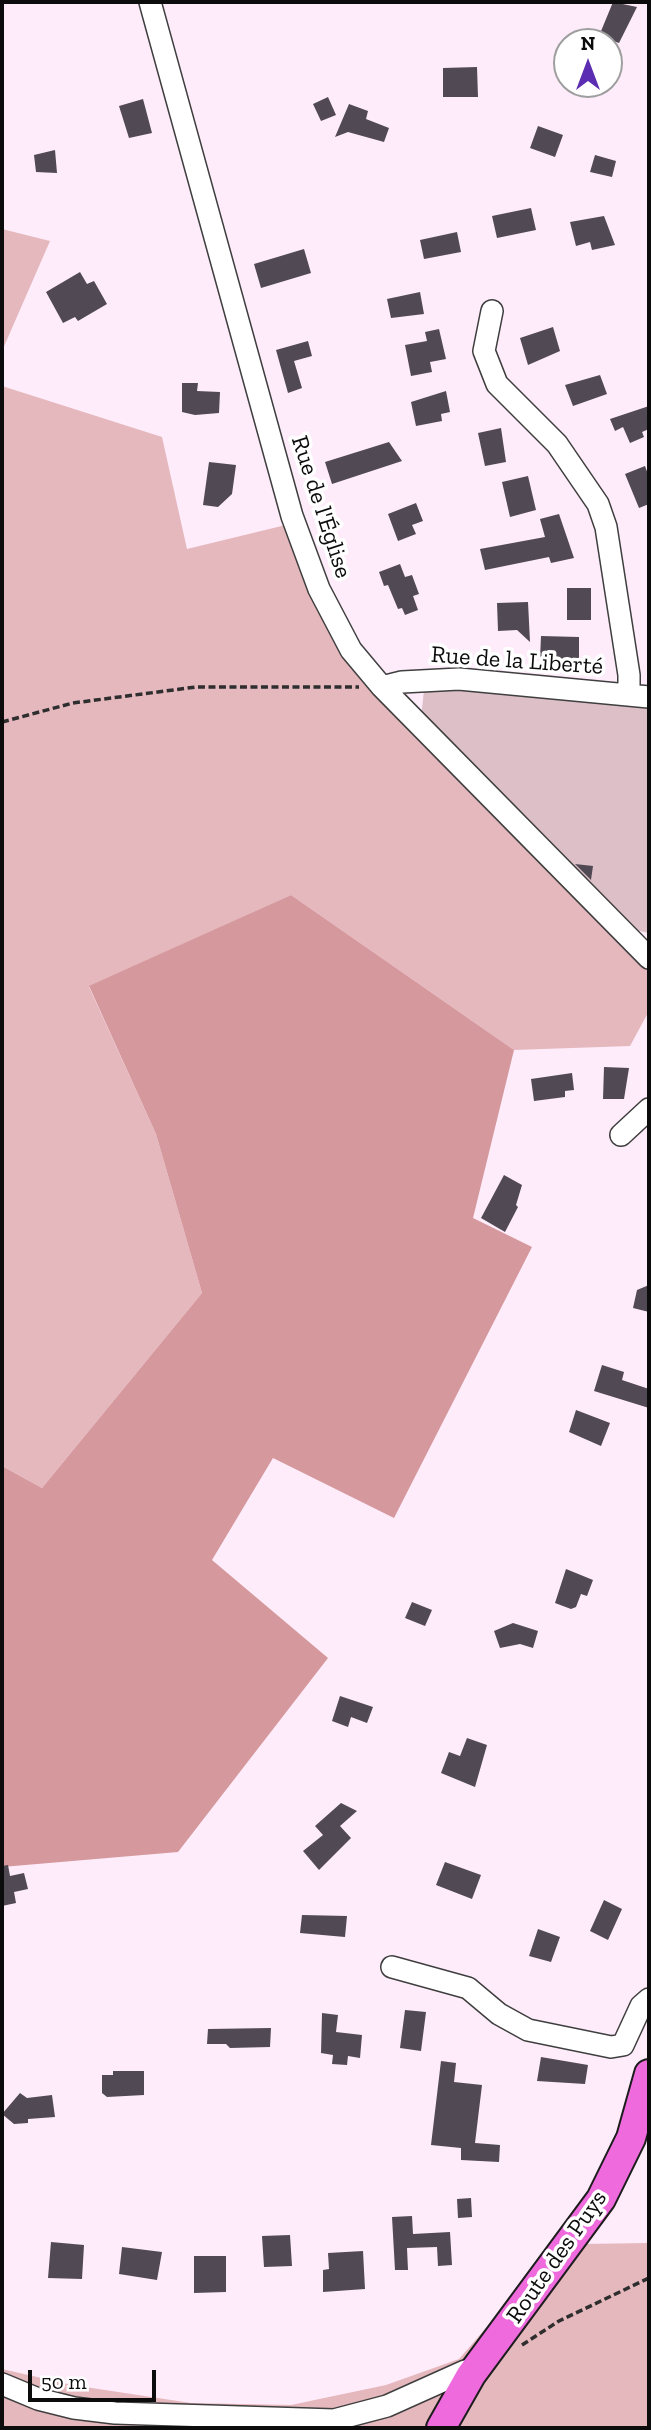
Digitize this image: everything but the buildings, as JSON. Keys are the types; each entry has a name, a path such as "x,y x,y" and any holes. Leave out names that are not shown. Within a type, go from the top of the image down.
{"main road":[{"name":"Route des Puys","path":"441,2428 479,2365 601,2199 631,2138 649,2074"}],"street":[{"name":"Rue de l'Église","path":"150,2 298,534 319,589 351,650 382,687 649,958"},
{"path":"492,311 484,351 497,384 512,402 550,436 597,504 606,527 629,675 639,696"},
{"name":"Rue de la Liberté","path":"382,687 402,682 459,679 639,696"},
{"path":"621,1135 649,1110"},
{"path":"392,1967 468,1988 499,2014 528,2030 611,2047 623,2045 641,2006 649,1998"},
{"path":"2,2384 38,2399 87,2410 179,2417 334,2420 387,2406 479,2365"}],"path":[{"path":"2,722 74,703 196,687 382,687"},
{"path":"479,2365 503,2356 559,2321 649,2278"}],"shaded area":[{"path":"2,229 50,241 2,351"},
{"path":"2,386 162,437 187,549 294,523 351,650 649,958 649,1011 630,1046 514,1050 291,895 89,987 156,1134 202,1293 42,1488 2,1466"},
{"path":"456,687 649,708 649,933 625,928 421,718 424,690"},
{"path":"291,895 514,1050 473,1218 532,1247 394,1518 273,1458 212,1560 328,1658 178,1852 2,1867 2,1466 42,1488 202,1293 156,1134 89,986"},
{"path":"649,2243 649,2428 2,2428 2,2369 72,2385 191,2403 291,2405 386,2385 459,2359 538,2268 582,2244"}]}
